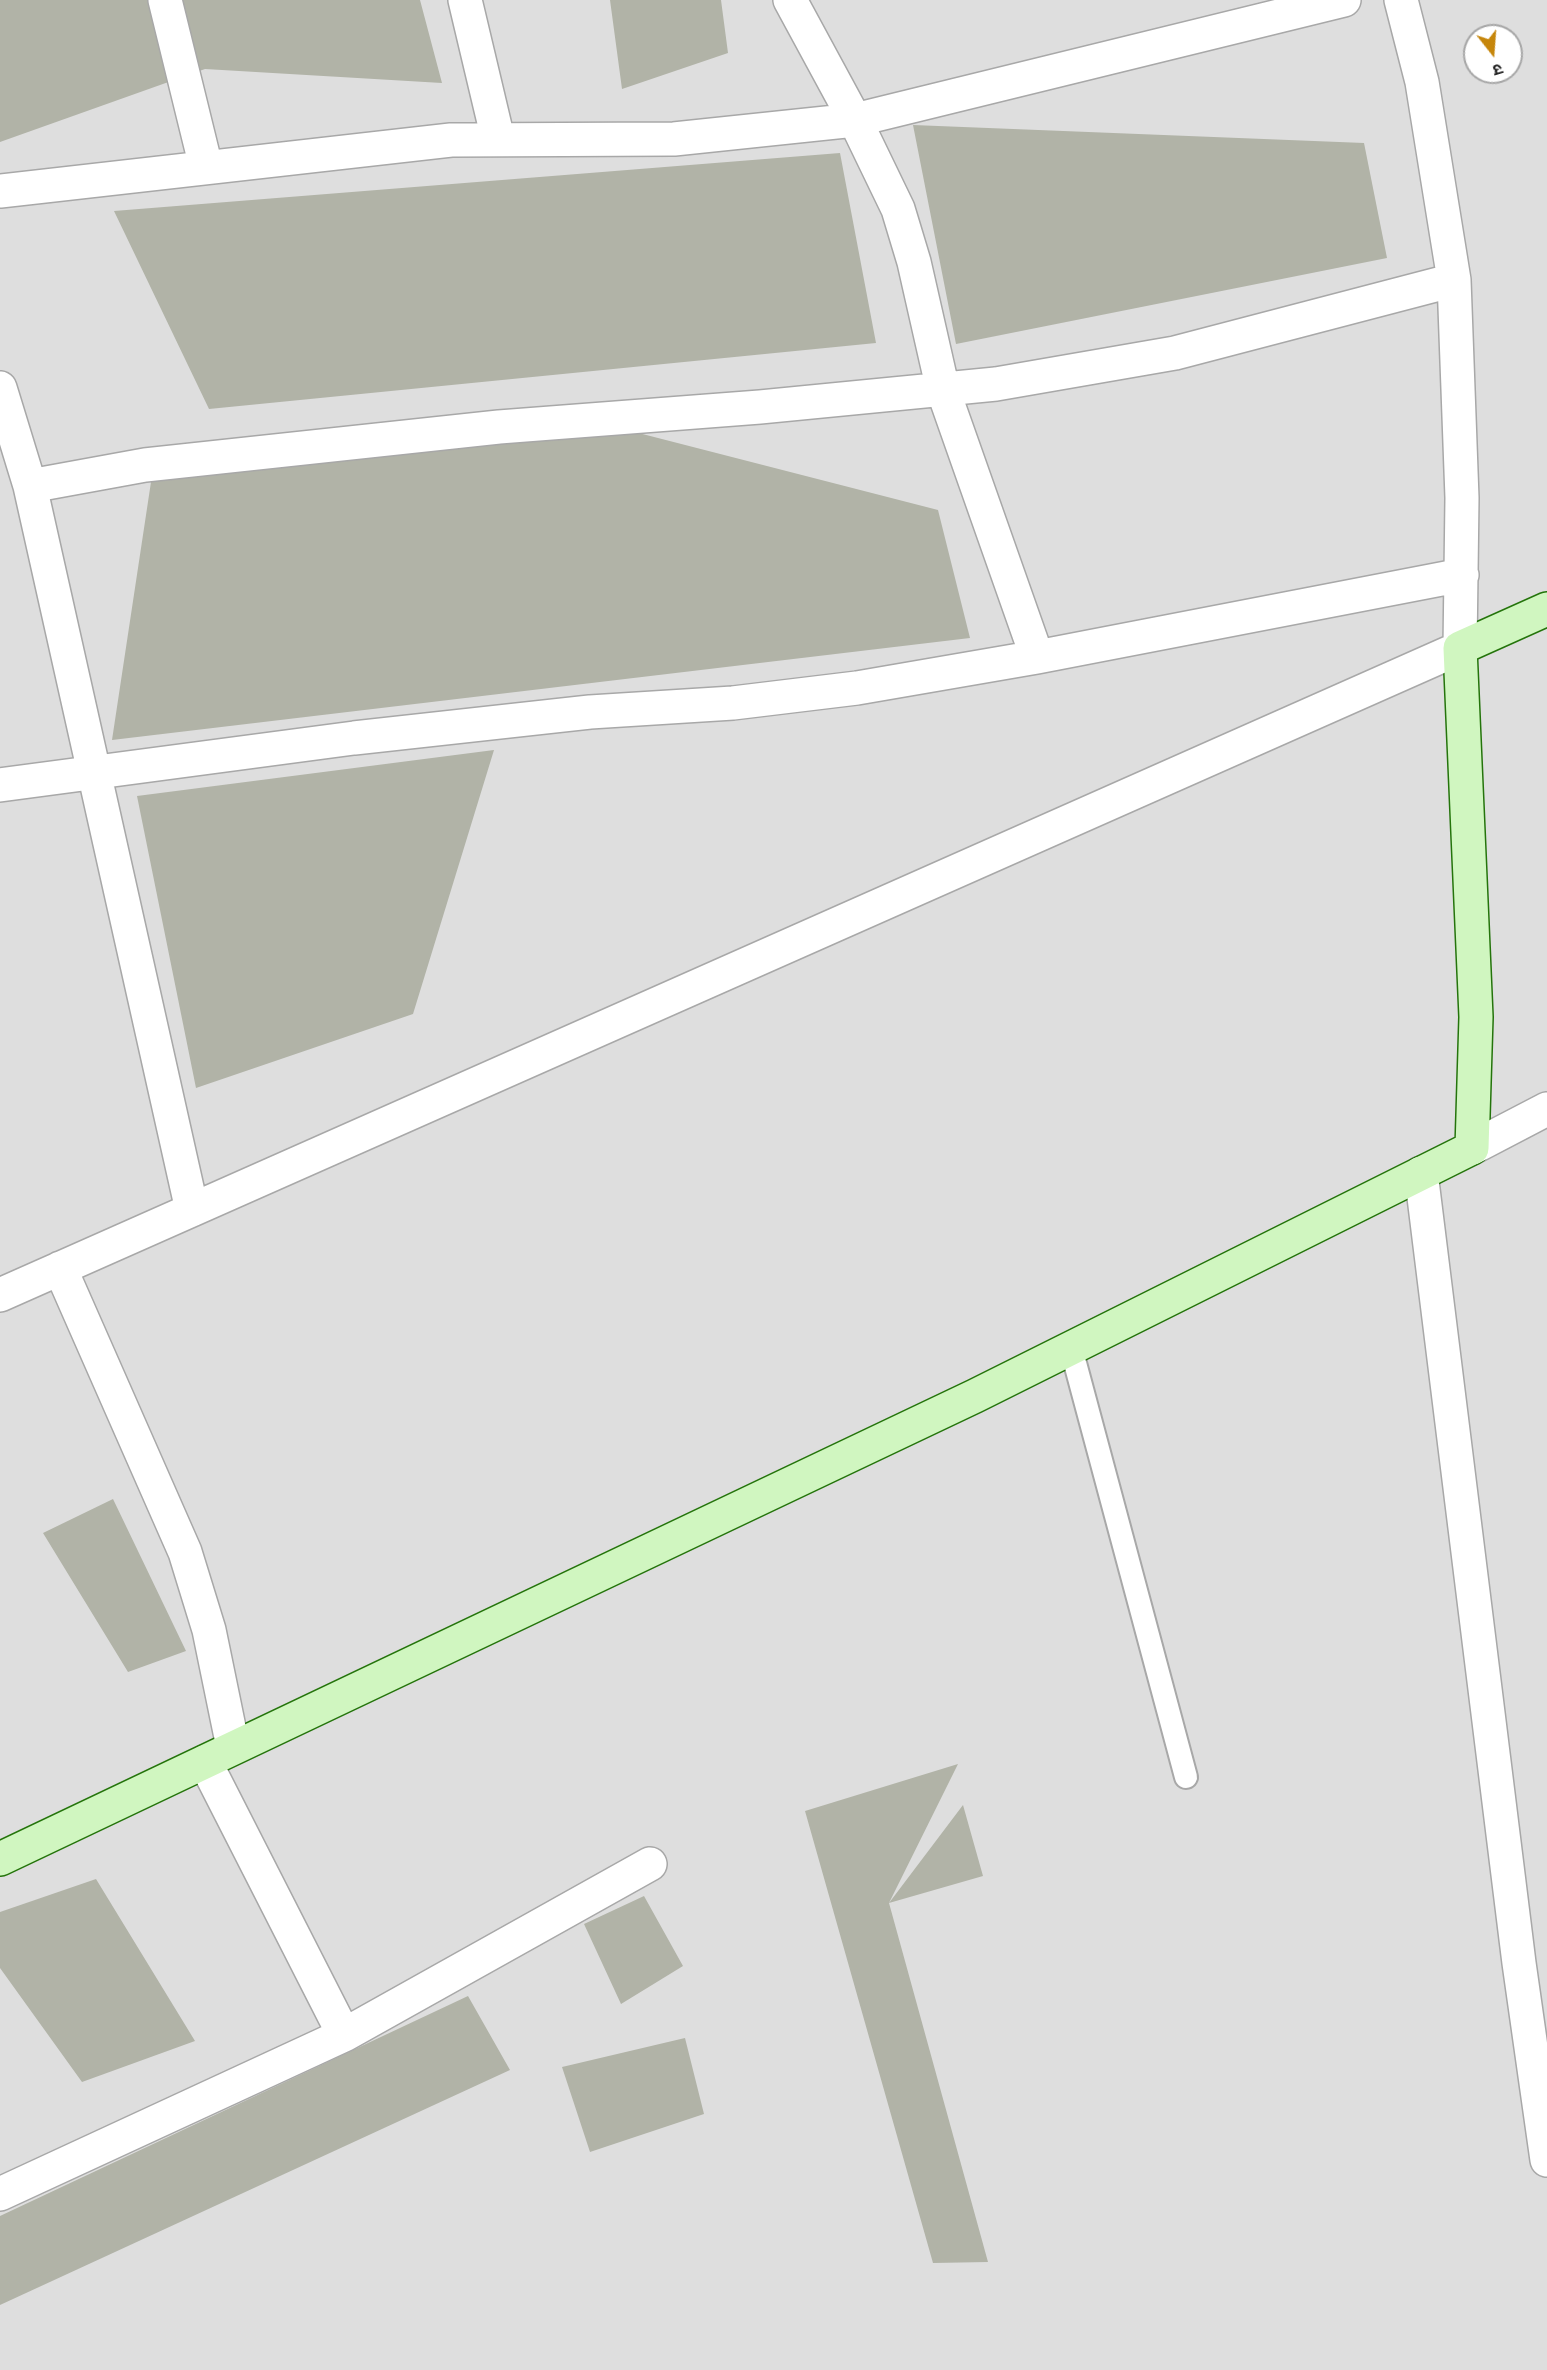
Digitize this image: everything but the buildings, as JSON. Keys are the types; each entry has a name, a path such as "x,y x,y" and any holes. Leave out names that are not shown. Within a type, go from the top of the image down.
{"main road":[{"path":"0,1859 1071,1348 1472,1148 1476,1017 1460,648 1547,609"}],"street":[{"path":"165,0 206,167"},
{"path":"465,0 498,139"},
{"path":"790,0 855,120 898,208 914,262 943,390 1037,657"},
{"path":"0,191 452,140 674,139 855,120 1344,0"},
{"path":"0,1295 1460,648 1461,436 1454,280 1422,82 1401,0"},
{"path":"30,486 145,465 463,431 943,390 1175,353 1454,280"},
{"path":"0,388 30,486 192,1210"},
{"path":"0,785 354,738 578,713 756,700 857,688 1037,657 1462,575"},
{"path":"1472,1148 1547,1109"},
{"path":"1421,1173 1517,1951 1547,2160"},
{"path":"60,1268 185,1552 209,1630 219,1755 344,2035"},
{"path":"0,2194 344,2035 650,1864"}],"lane":[{"path":"1071,1348 1186,1777"}],"shaded area":[{"path":"0,0 1547,0 1547,2370 0,2370"}]}
